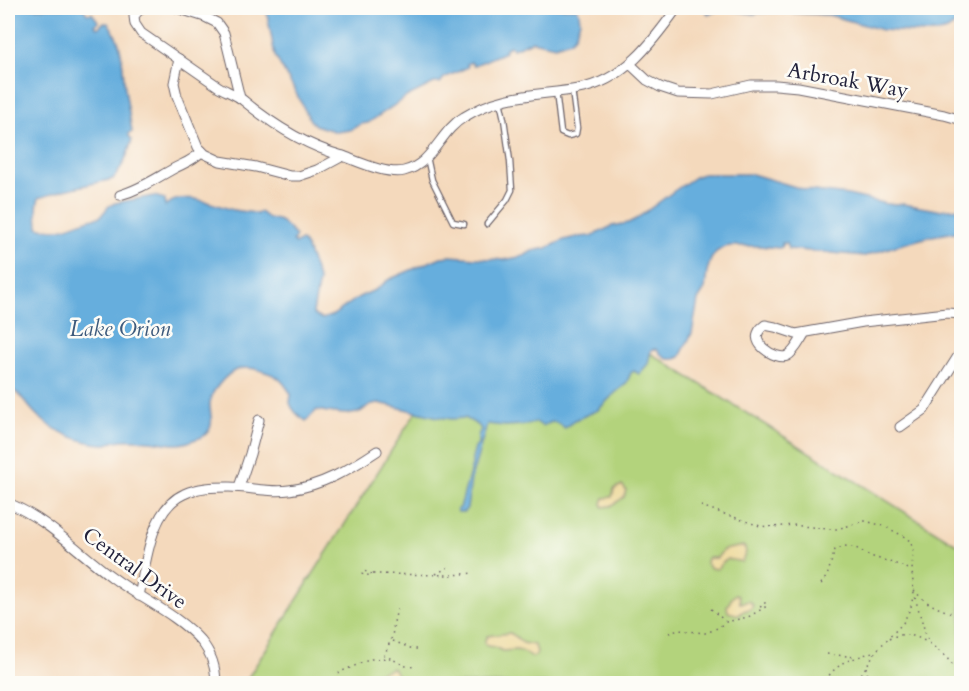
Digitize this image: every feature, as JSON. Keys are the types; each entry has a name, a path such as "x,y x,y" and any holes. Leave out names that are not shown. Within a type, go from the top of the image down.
{"street":[{"path":"141,8 134,16 135,24 141,33 230,94 240,98 247,105 306,142 325,151 387,170 403,171 416,166 432,153 448,130 462,118 482,107 524,95 580,89 620,72 638,58 677,8"},
{"path":"177,8 217,23 224,33 240,98"},
{"path":"179,59 174,83 177,96 198,147 205,154 220,161 256,167 290,177 317,170 343,156"},
{"name":"Arbroak Way","path":"630,64 647,80 678,93 712,94 751,86 798,87 962,120"},
{"path":"120,195 152,182 195,159 202,151"},
{"path":"805,333 785,357 777,356 761,345 756,337 761,327 765,325 792,333 805,333 862,322 947,313 962,314"},
{"path":"900,427 924,410 962,350"},
{"path":"239,487 259,420"},
{"path":"140,596 152,537 159,518 170,504 184,494 205,488 239,487 288,491 318,484 377,451"},
{"name":"Central Drive","path":"8,503 36,517 111,577 180,622 208,650 216,674 216,684"}],"lane":[{"path":"556,91 561,133 568,136 576,134 577,128 572,90"},
{"path":"487,224 507,200 512,190 506,129 500,101"},
{"path":"427,157 432,180 453,222 464,224"}],"path":[{"path":"701,506 760,526 793,525 837,529 865,521 874,522 895,531 910,542 913,552 913,589 928,642"},
{"path":"821,584 836,550 845,546 854,547 870,556 912,571"},
{"path":"435,574 450,566"},
{"path":"372,573 453,575 473,573"},
{"path":"913,589 937,608 962,616"},
{"path":"855,684 876,651 899,628 907,616 914,594"},
{"path":"383,658 391,640 397,609"},
{"path":"711,609 726,622"},
{"path":"669,633 679,630 705,633 726,622 748,617 759,610"},
{"path":"898,634 899,628"},
{"path":"888,640 898,634 928,642 946,657 962,681"},
{"path":"391,640 420,649"},
{"path":"821,684 844,662 876,651"},
{"path":"827,654 856,657"},
{"path":"332,684 340,672 371,658 390,658 406,666 414,667"},
{"path":"866,666 867,684"}],"green space":[{"path":"509,265 961,547 961,683 244,684"}],"sand":[{"path":"622,485 626,490 624,497 611,506 603,507 604,498 612,497 614,489"},
{"path":"743,546 746,552 742,562 728,559 717,569 711,568 706,563 707,558 717,558 723,550"},
{"path":"736,594 739,596 740,603 749,601 753,605 751,609 739,615 728,612 727,606"},
{"path":"510,633 523,643 534,645 536,655 533,657 516,650 502,651 484,643 487,636"},
{"path":"391,668 397,675 393,680 382,679 375,683 358,683 358,679"}],"water":[{"name":"Lake Orion","path":"8,8 83,8 87,14 92,13 98,21 95,26 98,28 103,23 108,23 120,46 132,132 129,133 132,140 124,161 113,179 39,198 38,227 55,230 63,228 100,217 109,206 115,203 154,196 165,199 165,206 172,201 189,198 237,211 257,214 260,212 268,218 282,222 296,236 293,241 295,244 301,240 306,246 319,281 313,312 322,319 377,289 388,280 441,257 504,260 524,256 564,240 592,236 612,226 628,223 695,177 703,174 752,174 806,190 848,195 887,204 903,204 937,210 961,208 961,231 932,236 865,256 788,249 786,243 782,243 782,247 779,248 724,247 711,259 705,289 698,300 692,333 680,357 667,359 658,350 651,350 648,364 639,374 634,371 631,373 626,384 598,410 575,420 565,428 552,422 542,426 536,422 505,426 487,424 471,479 467,508 464,512 458,512 457,509 460,508 475,448 478,444 481,429 478,425 465,418 438,417 379,403 353,414 317,410 306,421 292,408 291,394 278,378 252,368 239,369 228,375 214,391 210,403 210,429 200,438 176,444 132,440 105,444 86,441 69,436 46,423 8,386"},
{"path":"266,8 577,8 580,21 575,36 570,41 555,46 532,41 513,49 510,46 504,49 505,52 475,65 471,62 467,64 468,67 444,78 440,83 434,83 408,96 368,123 337,132 315,125 310,120 275,56"},
{"path":"705,8 961,8 962,20 947,30 925,33 882,30 829,15 774,12 755,14 722,9 708,14"}]}
